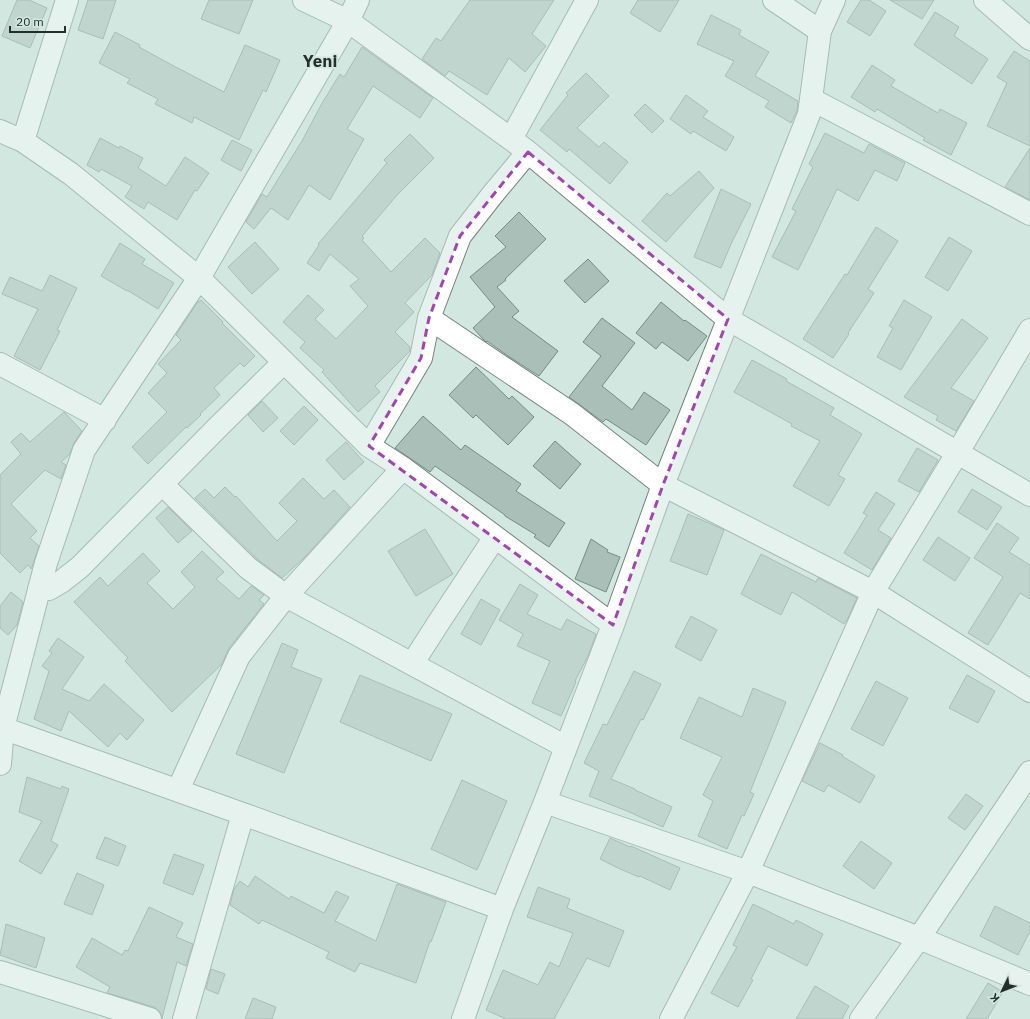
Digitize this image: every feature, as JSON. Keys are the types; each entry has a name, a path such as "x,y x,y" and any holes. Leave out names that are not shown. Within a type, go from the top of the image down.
{"street":[{"path":"23,141 67,0"},
{"path":"304,0 348,21 528,152 728,319 1030,495"},
{"path":"0,764 2,727 46,563 84,450 199,278 348,21 358,0"},
{"path":"511,140 587,0"},
{"path":"774,0 820,31"},
{"path":"463,1019 502,910 613,625 663,485 809,114 820,31 834,0"},
{"path":"985,0 1030,39"},
{"path":"811,99 1030,214"},
{"path":"0,131 23,141 71,174 199,278 369,446 403,468 613,625"},
{"path":"369,446 421,358 429,318 460,236 528,152"},
{"path":"429,318 572,414 663,485 873,592 1030,691"},
{"path":"671,1019 748,872 873,592 1030,330"},
{"path":"39,589 49,589 55,586 80,567 284,362"},
{"path":"0,364 105,420"},
{"path":"178,790 239,656 286,596 403,468"},
{"path":"162,484 248,568 286,596 566,746"},
{"path":"412,664 495,537"},
{"path":"2,727 178,790 502,910"},
{"path":"861,1019 919,938 1030,772"},
{"path":"545,802 748,872 919,938 1030,984"},
{"path":"184,1019 243,814"},
{"path":"0,972 150,1019"}],"highlighted area":[{"path":"528,152 728,319 663,485 613,625 369,446 421,358 429,318 460,236"}],"building":[{"path":"17,0 29,0 47,8 30,48 2,36"},
{"path":"88,0 116,0 103,39 78,30"},
{"path":"209,0 253,0 239,34 201,19"},
{"path":"470,0 554,0 532,34 546,46 525,72 509,58 487,95 449,71 445,76 422,59 436,38 441,41"},
{"path":"638,0 679,0 660,32 630,13"},
{"path":"861,0 869,0 886,11 870,36 847,22"},
{"path":"890,0 934,0 922,19"},
{"path":"935,12 959,27 954,36 988,59 972,84 914,45"},
{"path":"711,15 741,30 739,35 769,52 755,76 798,101 797,111 791,123 765,107 769,101 725,76 734,61 697,44"},
{"path":"115,32 140,45 139,47 224,92 245,45 280,60 266,92 263,90 239,140 194,117 192,123 155,104 158,99 127,83 130,79 99,63"},
{"path":"362,47 433,98 420,118 373,86 347,129 364,139 330,200 309,185 288,220 271,208 254,229 246,222 262,194 267,197 302,141 321,105 340,74 344,77"},
{"path":"1014,51 1030,61 1030,146 987,126 1007,83 997,77"},
{"path":"872,65 895,80 891,86 938,113 940,109 967,123 951,155 923,140 925,138 877,109 875,112 851,97"},
{"path":"586,73 609,96 577,128 599,147 604,142 628,162 610,184 569,149 567,152 540,130 568,95 566,93"},
{"path":"686,95 708,111 703,117 734,137 726,151 693,131 691,134 670,119"},
{"path":"645,104 664,121 652,133 634,115"},
{"path":"825,133 864,153 869,144 905,163 897,181 875,170 858,201 837,189 798,270 772,257 796,211 792,209 813,167 809,164"},
{"path":"410,134 434,158 398,194 362,236 364,238 362,240 391,272 425,238 440,253 432,275 405,303 414,312 395,332 410,347 410,351 375,386 380,392 358,412 322,372 324,370 300,348 305,342 283,322 308,295 324,310 315,319 336,339 368,306 350,286 359,279 330,254 319,271 307,263 319,245 318,244 387,163 384,160"},
{"path":"100,138 143,158 138,168 166,186 185,157 209,173 197,191 195,190 177,220 148,202 144,209 125,197 132,186 101,169 99,172 87,165"},
{"path":"232,140 252,150 241,171 221,160"},
{"path":"1030,148 1030,200 1005,187"},
{"path":"699,171 714,188 666,242 642,221 667,193 670,196"},
{"path":"721,189 751,204 721,268 694,257"},
{"path":"519,212 546,239 505,279 506,280 497,287 519,311 512,317 558,351 539,376 487,341 486,342 473,328 495,307 470,277 506,247 495,236"},
{"path":"876,227 898,241 868,289 874,293 833,358 803,339 845,274 847,275"},
{"path":"949,237 972,251 948,291 925,277"},
{"path":"255,242 279,269 252,294 228,267"},
{"path":"120,243 145,259 142,264 174,283 158,309 101,276"},
{"path":"588,259 609,281 585,303 564,281"},
{"path":"50,275 77,288 57,330 60,331 40,370 14,356 38,309 2,294 10,277 42,291"},
{"path":"201,300 255,356 244,367 240,363 214,388 220,395 200,414 201,415 187,428 186,427 148,464 132,447 167,412 148,393 167,373 158,364 181,340 176,335 197,303"},
{"path":"904,300 932,317 901,370 877,357 893,328 889,326"},
{"path":"661,302 684,321 685,320 707,336 688,361 662,342 656,349 636,333"},
{"path":"602,318 635,343 602,386 632,410 644,392 670,410 646,445 606,419 603,422 569,397 601,356 583,342"},
{"path":"962,319 988,338 951,388 974,401 956,431 936,420 938,416 904,397"},
{"path":"752,360 787,379 786,381 834,408 830,415 862,434 838,475 845,479 829,506 793,486 820,441 791,426 792,424 734,392"},
{"path":"476,367 509,399 512,396 534,417 508,445 476,415 473,418 449,395"},
{"path":"262,401 278,418 263,432 248,415"},
{"path":"304,406 318,420 294,445 280,431"},
{"path":"64,412 82,431 74,443 69,455 61,462 66,465 61,479 45,470 11,504 37,531 30,538 39,546 31,569 28,565 20,573 0,553 0,475 21,454 11,442 21,433 30,442"},
{"path":"423,416 461,450 465,445 521,484 516,491 565,523 549,547 534,537 536,535 505,516 435,466 430,472 395,448"},
{"path":"555,441 581,464 560,489 533,466"},
{"path":"346,442 364,462 344,480 326,460"},
{"path":"917,448 938,460 919,492 898,481"},
{"path":"303,478 324,499 334,490 350,507 304,558 282,578 256,558 195,498 205,489 214,498 225,487 235,497 236,496 277,541 297,521 279,503"},
{"path":"972,489 1002,507 987,530 958,512"},
{"path":"876,492 895,504 878,530 891,538 872,570 844,553 867,515 863,513"},
{"path":"168,507 192,531 178,543 156,518"},
{"path":"688,514 724,530 707,575 670,561"},
{"path":"997,523 1019,538 1009,552 1030,565 1030,599 1020,593 988,645 968,633 1003,577 974,558"},
{"path":"425,529 453,574 416,596 388,551"},
{"path":"938,537 970,558 955,581 923,560"},
{"path":"591,539 608,550 607,552 620,557 606,592 575,579"},
{"path":"202,551 224,572 216,579 239,599 251,586 264,595 259,600 264,604 229,648 222,664 172,712 125,661 128,658 74,602 100,577 108,586 143,553 160,571 147,583 173,609 195,587 181,572"},
{"path":"761,554 816,582 818,578 857,598 844,624 792,592 781,615 741,594"},
{"path":"520,584 538,595 527,614 561,630 567,619 596,634 588,656 575,681 576,682 561,716 532,703 550,661 517,646 523,634 499,620"},
{"path":"11,592 23,602 17,625 8,635 0,628 0,606"},
{"path":"481,599 500,610 481,645 461,634"},
{"path":"691,616 717,630 701,661 675,647"},
{"path":"58,638 84,657 62,689 89,701 104,684 144,720 127,740 120,733 108,747 69,711 61,731 34,719 49,671 42,666 52,653 49,651"},
{"path":"282,643 298,650 291,667 322,679 284,773 236,754"},
{"path":"634,671 661,684 643,720 641,719 611,779 672,807 663,827 589,796 599,771 584,763 603,724 607,725"},
{"path":"360,675 452,714 431,761 340,722"},
{"path":"967,675 995,691 978,723 949,708"},
{"path":"876,681 908,698 883,746 851,729"},
{"path":"753,688 786,702 750,792 754,794 744,816 742,815 727,849 698,836 713,801 703,795 722,757 680,738 699,697 742,717"},
{"path":"820,743 843,755 842,756 875,776 860,803 828,785 824,792 802,781"},
{"path":"27,777 61,789 62,786 69,789 51,841 58,845 41,874 19,861 42,821 19,812"},
{"path":"462,780 507,801 477,870 431,849"},
{"path":"966,794 983,806 965,830 948,818"},
{"path":"105,837 126,846 118,866 96,858"},
{"path":"610,838 680,868 670,890 600,859"},
{"path":"861,841 892,863 874,889 843,866"},
{"path":"174,854 204,865 193,895 163,883"},
{"path":"77,873 104,885 92,915 64,904"},
{"path":"255,876 289,899 291,896 324,913 336,891 349,897 335,921 376,941 397,884 446,902 431,942 430,941 416,983 360,963 355,972 326,958 329,952 262,920 259,924 230,905 234,889 240,881 248,887"},
{"path":"538,887 570,899 567,908 624,931 609,967 587,958 554,1019 506,1019 486,1010 503,970 538,985 550,962 559,967 573,933 527,917"},
{"path":"753,904 794,924 796,920 823,934 807,966 768,946 751,979 753,980 738,1007 711,993 737,947 733,945"},
{"path":"995,906 1030,923 1030,931 1018,955 980,936"},
{"path":"149,907 183,923 176,937 193,944 186,966 177,962 162,1018 159,1011 154,1007 107,993 110,987 76,967 92,938 122,955 125,950 128,951"},
{"path":"6,924 45,938 36,968 0,955"},
{"path":"211,969 225,974 218,994 206,989"},
{"path":"988,983 1003,992 987,1019 966,1019"},
{"path":"815,986 849,1006 842,1019 796,1019"},
{"path":"253,998 276,1007 272,1019 245,1019"}],"district":[{"name":"Yeni","path":"320,61"}]}
